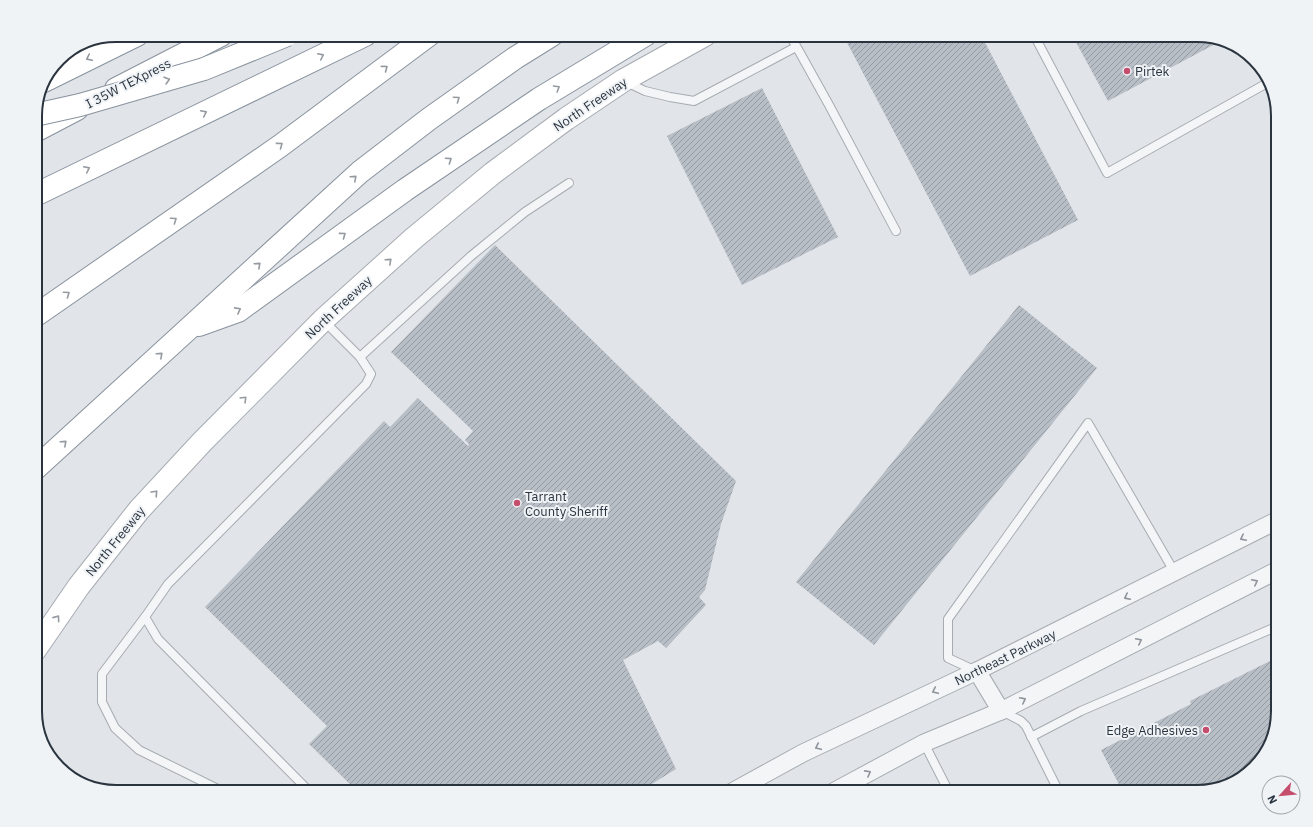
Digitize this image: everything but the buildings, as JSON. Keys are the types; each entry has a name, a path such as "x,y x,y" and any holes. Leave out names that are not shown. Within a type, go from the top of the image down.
{"main road":[{"path":"54,76 123,42"},
{"name":"I 35W TEXpress","path":"42,127 207,42"},
{"path":"42,114 80,105 204,69 270,42"},
{"path":"42,192 351,42"},
{"path":"42,311 280,146 420,42"},
{"path":"42,463 360,172 429,119 515,58 541,42"},
{"path":"188,329 238,311 405,190 539,99 633,42"},
{"name":"North Freeway","path":"42,640 79,586 139,510 202,442 323,320 414,238 493,173 566,119 624,80 692,42"}],"street":[{"name":"Northeast Parkway","path":"745,785 803,753 977,672 1271,524"},
{"path":"846,785 924,743 1001,711 1271,574"},
{"path":"977,672 1001,711"}],"lane":[{"path":"794,42 896,231"},
{"path":"1038,42 1107,172 1264,85"},
{"path":"624,80 651,92 670,98 694,101 796,47"},
{"path":"360,357 471,256 525,212 569,183"},
{"path":"210,785 139,750 115,728 102,702 102,674 168,584 366,384 371,374 360,357 323,320"},
{"path":"977,672 948,658 948,619 1088,422 1175,573"},
{"path":"145,617 158,639 303,785"},
{"path":"1031,737 1080,711 1271,629"},
{"path":"1001,711 1021,721 1026,726 1055,785"},
{"path":"924,743 945,785"}],"place":[{"name":"Pirtek","path":"1127,71"},
{"name":"Tarrant County Sheriff","path":"517,503"},
{"name":"Edge Adhesives","path":"1206,730"}]}
